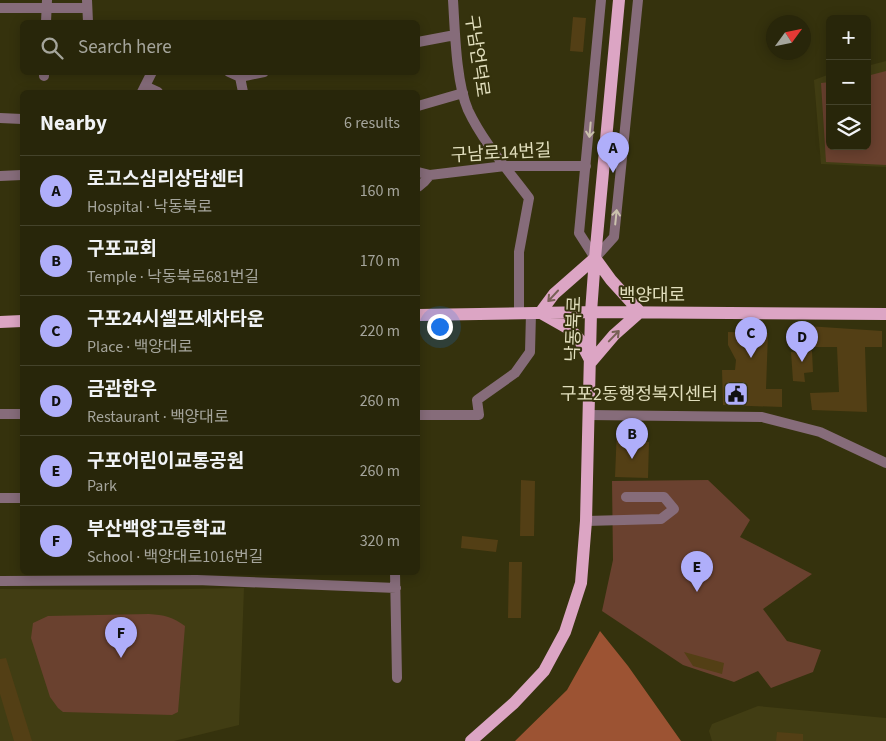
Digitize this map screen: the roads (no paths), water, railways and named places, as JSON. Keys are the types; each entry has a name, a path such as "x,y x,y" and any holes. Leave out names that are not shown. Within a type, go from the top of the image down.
{"main road":[{"name":"낙동북로","path":"470,741 514,703 544,671 565,632 581,582 586,520 591,312 597,228 619,0"},
{"path":"595,258 611,280 640,312 614,334 591,362 579,339 571,330 530,313 595,258"},
{"name":"백양대로","path":"420,315 591,312 886,314"},
{"path":"0,322 20,322"}],"street":[{"name":"구남언덕로","path":"420,415 479,415 477,400 515,373 530,352 530,313 519,252 529,198 484,138 468,108 463,93 455,35 453,0"},
{"path":"601,0 579,233 595,258 614,237 638,0"},
{"path":"46,20 47,4"},
{"path":"0,8 47,4 87,4 88,20"},
{"path":"420,42 455,35"},
{"path":"144,89 151,75"},
{"path":"236,75 240,77 250,75"},
{"path":"240,77 243,90"},
{"path":"420,105 463,93"},
{"path":"0,118 20,118"},
{"name":"구남로14번길","path":"420,172 430,175 505,166 586,166"},
{"path":"0,176 20,175"},
{"path":"420,185 430,175"},
{"path":"0,414 20,414"},
{"path":"588,415 762,417 820,432 886,463"},
{"path":"586,520 661,519 674,509 664,496 626,497"},
{"path":"0,498 20,498"},
{"path":"395,575 397,678"},
{"path":"0,582 197,576 396,588"}],"place":[{"name":"로고스심리상담센터","path":"613,173"},
{"name":"구포24시셀프세차타운","path":"751,358"},
{"name":"금관한우","path":"802,362"},
{"name":"구포2동행정복지센터","path":"736,394"},
{"name":"구포교회","path":"632,459"},
{"name":"구포어린이교통공원","path":"697,592"},
{"name":"부산백양고등학교","path":"121,658"}]}
